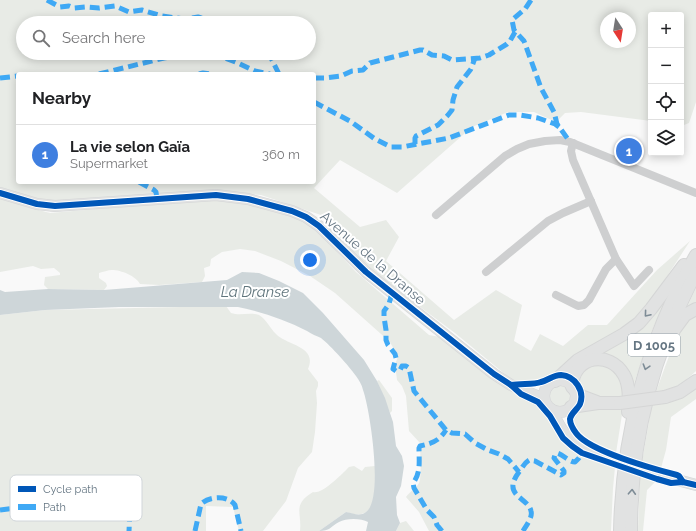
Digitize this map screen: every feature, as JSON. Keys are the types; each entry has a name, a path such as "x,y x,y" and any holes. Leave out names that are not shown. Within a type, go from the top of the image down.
{"highway":[{"path":"552,383 578,360 624,334 639,323 696,249"},
{"name":"D 1005","path":"620,531 623,480 628,441 640,390 653,346 676,291 696,254"},
{"name":"D 1005","path":"631,531 633,477 639,435 649,391 662,347 696,273"},
{"path":"662,347 685,315 696,309"},
{"path":"598,403 581,396 573,388 575,371 585,362 593,359 611,362 619,368 626,380 628,389 628,441"},
{"path":"570,408 598,403 620,403 665,397 680,392 696,381"}],"main road":[{"name":"Avenue de la Dranse","path":"0,193 38,204 55,206 200,195 224,196 248,199 292,211 306,217 319,226 366,272 494,374 507,382 539,397 548,406 567,435 580,445 604,456 696,486"},
{"path":"570,408 559,412 548,406 544,395 552,383 560,380 566,382 573,388 576,398 566,418 566,424 580,445"},
{"name":"Avenue de la Dranse","path":"520,388 535,388 552,383"}],"street":[{"path":"436,215 505,156 516,149 529,144 545,141 560,140 573,143 696,193"},
{"path":"573,143 571,151 572,158 616,259 634,286 649,270"},
{"path":"486,272 548,221 591,201"},
{"path":"556,295 578,306 584,305 589,300 606,269 616,259"}],"shaded area":[{"path":"0,0 696,0 696,102 689,123 684,125 684,12 648,12 648,121 581,112 565,113 556,122 534,112 508,112 472,127 397,193 340,160 314,188 360,227 386,220 399,237 386,261 454,320 496,290 522,305 514,341 531,351 540,334 563,346 588,325 607,325 657,270 690,241 649,304 636,319 540,382 528,383 511,379 455,333 376,274 356,257 321,215 261,195 245,194 67,202 40,200 0,189"},
{"path":"0,198 50,213 202,200 227,201 251,205 286,214 303,221 320,234 356,272 429,335 440,337 511,390 537,403 549,417 563,439 571,447 591,459 615,467 611,531 429,531 419,512 406,497 418,485 420,480 420,443 409,431 406,396 402,386 397,380 395,364 398,357 390,342 335,293 310,276 281,261 255,251 240,249 222,252 211,259 210,266 204,268 205,276 202,282 159,285 140,284 135,278 128,274 112,270 99,273 99,278 106,283 107,286 104,290 48,289 44,285 45,277 60,275 60,273 54,268 41,269 33,266 0,272"},
{"path":"672,285 650,335 632,390 629,380 594,356 623,338"},
{"path":"696,288 696,305 686,309"},
{"path":"226,306 231,313 259,315 281,338 300,347 309,355 310,361 308,369 318,382 316,391 317,403 315,432 312,452 298,468 286,501 263,531 239,531 233,507 206,506 206,531 0,531 0,315 45,310"},
{"path":"696,315 696,371 674,388 656,392 677,339 689,321"},
{"path":"599,365 610,369 618,376 622,384 624,396 599,397 593,396 583,390 577,382 576,377 589,366"},
{"path":"379,380 392,398 392,411 390,413 377,381"},
{"path":"560,384 568,388 572,396 568,404 560,408 552,404 548,396 552,388"},
{"path":"696,387 696,399 671,417 666,450 661,468 642,462 652,404"},
{"path":"583,408 623,408 616,453 592,444 577,432 572,424 572,418"},
{"path":"354,466 362,471 365,467 375,466 375,493 370,508 365,513 357,514 346,512 319,531 300,531 299,509 302,501 313,492 317,492 326,487 349,467"},
{"path":"640,475 656,481 647,490 643,531 638,531"},
{"path":"406,521 414,531 396,531 400,523"}],"water":[{"name":"La Dranse","path":"242,272 259,273 303,293 323,313 364,360 377,381 385,398 393,422 396,446 402,456 404,466 401,486 396,497 397,515 400,523 396,531 366,531 368,522 354,519 342,521 328,529 319,531 346,512 359,514 366,512 371,504 374,491 375,473 372,434 362,386 349,367 321,338 282,320 256,311 238,307 119,307 45,310 0,315 0,290 5,292 48,289 104,290 227,280"}],"marked path":[{"path":"47,0 60,7 69,6 74,8 99,8 115,6 129,12 142,10 162,16"},
{"path":"531,0 525,9 512,20 514,30 524,41 541,88 554,112 557,124 570,142"},
{"path":"316,78 341,76 352,71 363,70 370,63 420,50 432,55 444,56 452,60 480,58 489,55 507,44 515,32"},
{"path":"415,144 416,136 438,125 452,110 457,87 471,69 475,58"},
{"path":"107,72 156,60"},
{"path":"230,60 260,72"},
{"path":"272,60 278,72"},
{"path":"0,78 16,76"},
{"path":"316,103 350,121 375,139 391,147 402,147 449,138 509,115 538,118 559,127"},
{"path":"143,184 156,192 157,199"},
{"path":"392,293 389,304 384,311 384,317 386,340 396,358 393,369 396,371 400,370 402,366 409,368 414,391 446,430 452,433 465,434 475,443 508,459 519,472"},
{"path":"442,531 437,525 434,517 427,510 414,488 413,483 416,479 418,471 420,446 435,441 441,437 446,430"},
{"path":"523,531 530,519 531,511 529,506 514,491 513,486 514,480 525,464 529,460 535,461 561,475 564,471 554,458 555,455 557,453 575,462 582,453"},
{"path":"195,531 201,504 204,501 213,498 223,498 235,505 241,531"},
{"path":"0,510 10,509"},
{"path":"129,521 129,531"}],"cycle path":[{"path":"0,193 37,204 55,206 216,195 248,199 292,211 306,217 319,226 366,272 494,374 511,385 521,394 538,402 550,416 563,438 582,453 671,483 683,482 696,485"},
{"path":"511,385 538,383 558,375 571,378 580,389 581,399 580,404 573,413 570,421 575,431 583,440 608,453 677,475 683,482"}],"place":[{"name":"La vie selon Gaïa","path":"629,151"}]}
